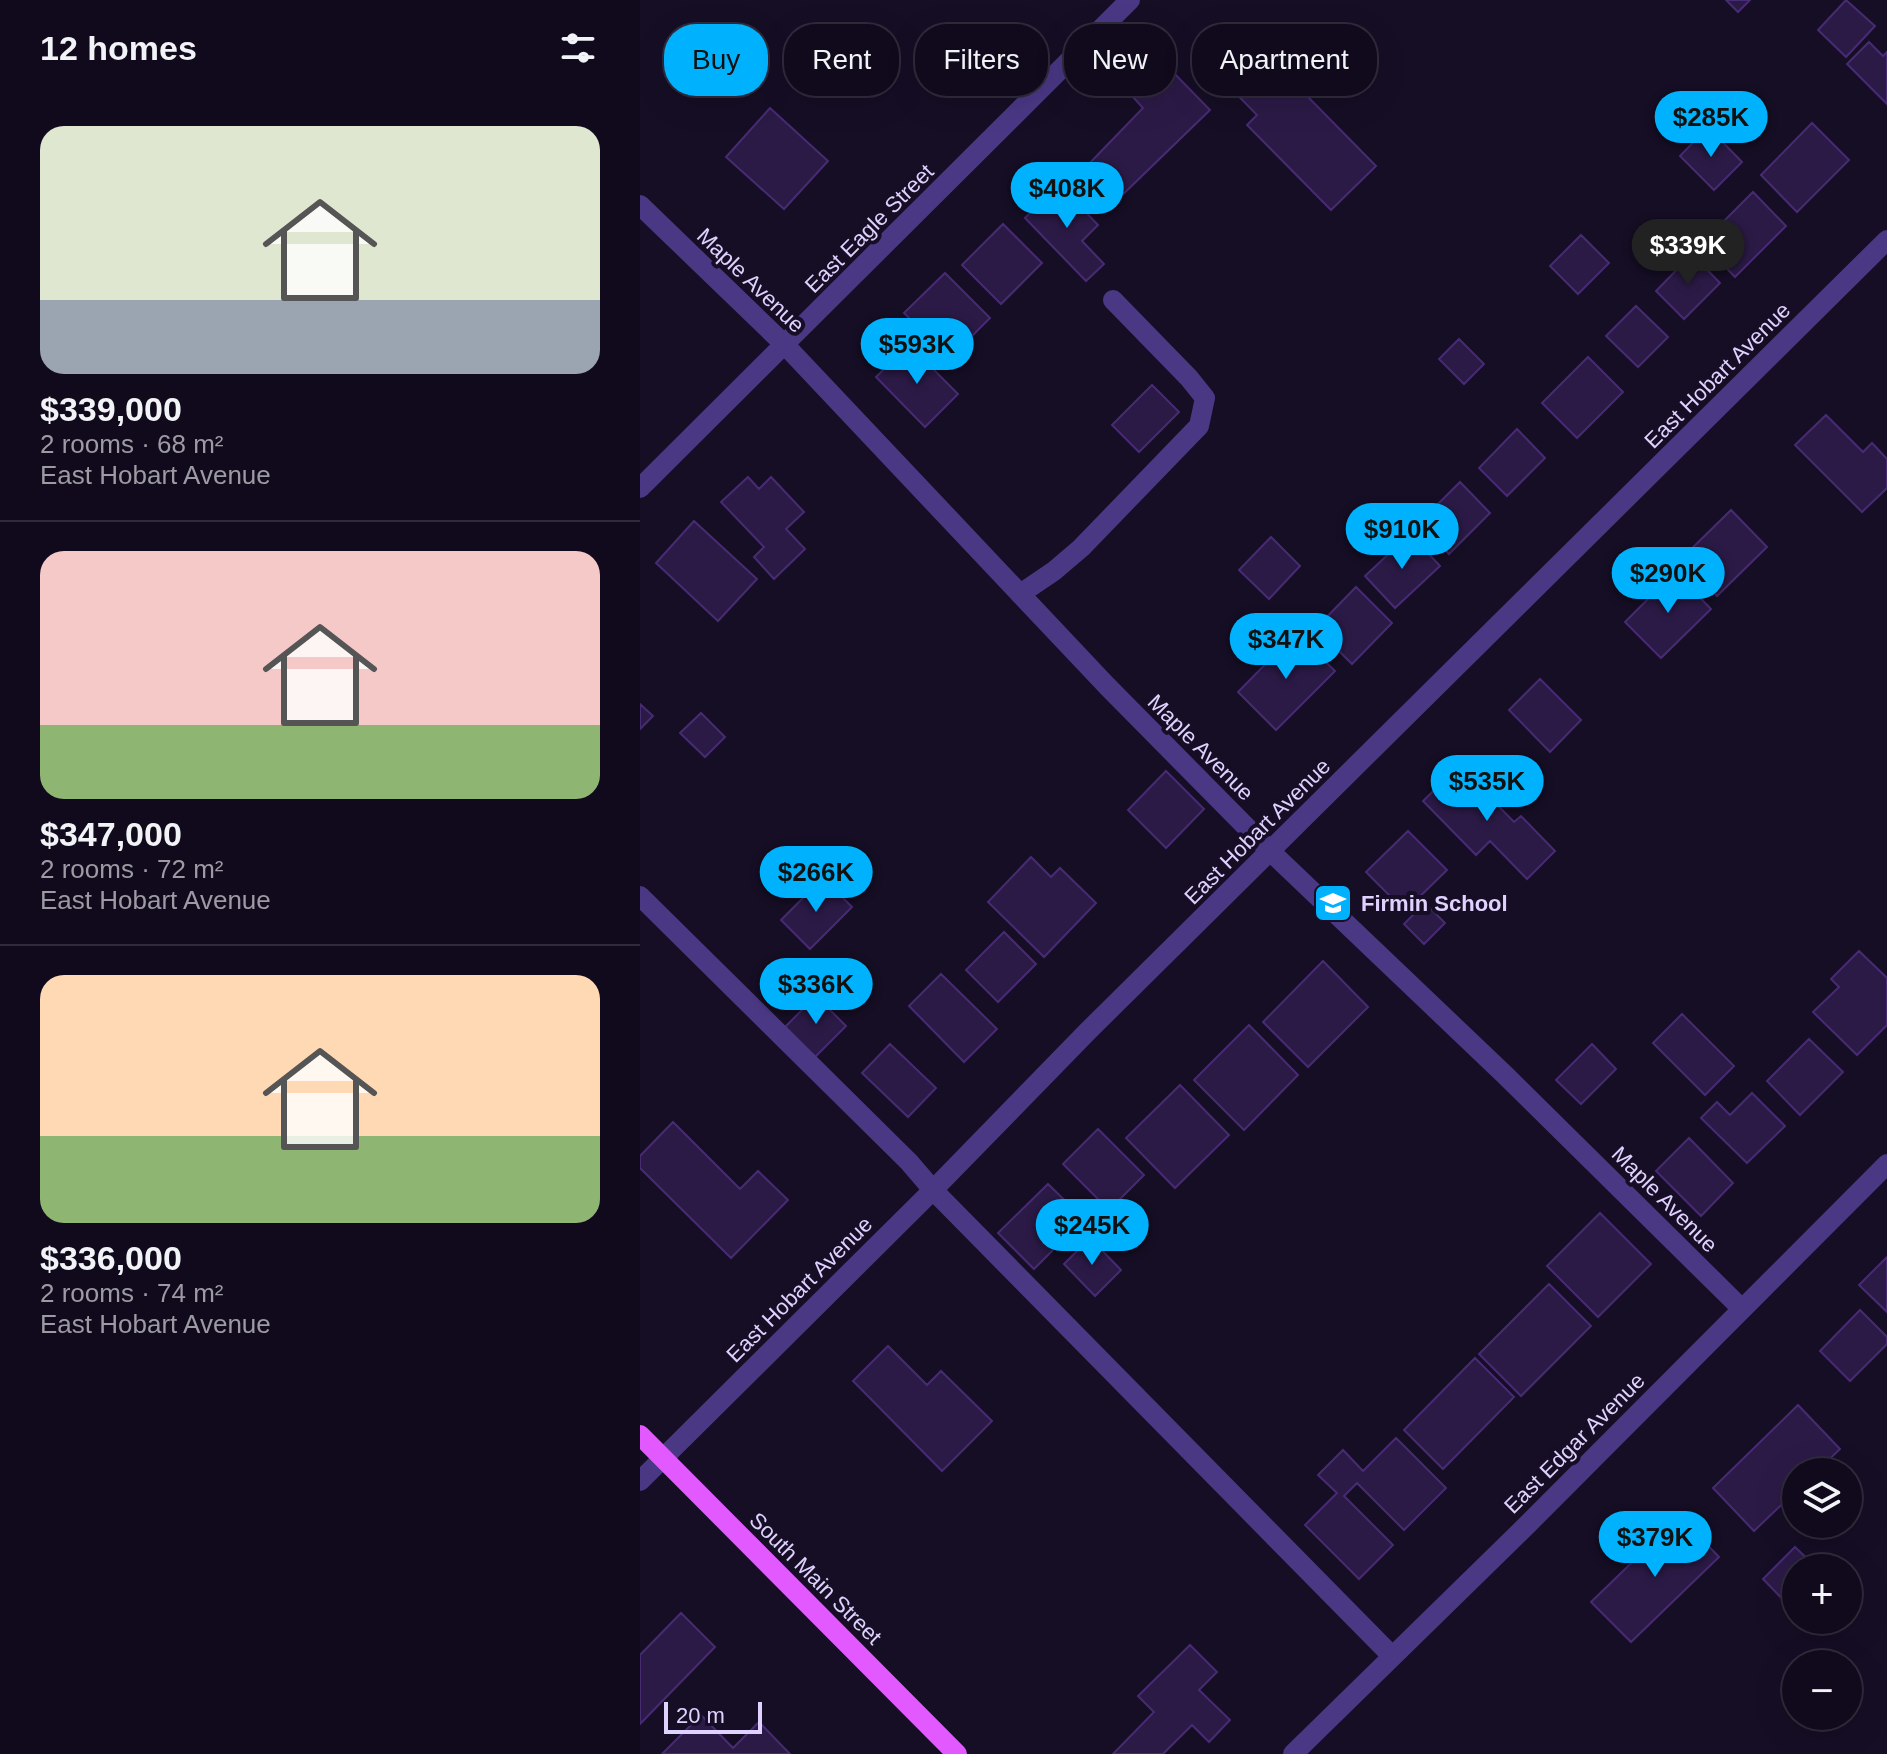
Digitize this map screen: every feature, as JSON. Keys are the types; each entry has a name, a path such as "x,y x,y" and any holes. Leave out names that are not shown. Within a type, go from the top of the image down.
{"main road":[{"name":"South Main Street","path":"640,1435 957,1754"}],"street":[{"name":"East Eagle Street","path":"640,488 1130,0"},
{"name":"Maple Avenue","path":"640,205 785,345 1107,686 1271,852 1505,1075 1742,1309"},
{"name":"East Hobart Avenue","path":"640,1481 1088,1031 1887,240"},
{"path":"1020,594 1081,548 1199,426 1205,398 1113,300"},
{"path":"640,896 909,1162 933,1190 1392,1656"},
{"name":"East Edgar Avenue","path":"1293,1754 1528,1524 1887,1164"}],"building":[{"path":"1726,0 1750,0 1738,12"},
{"path":"1846,0 1875,26 1846,57 1818,30"},
{"path":"1869,42 1883,56 1887,52 1887,104 1847,64"},
{"path":"1176,75 1192,92 1192,96 1196,96 1210,110 1115,202 1083,170 1143,108 1133,97 1176,96"},
{"path":"1238,96 1307,96 1376,166 1331,210 1247,125 1257,115"},
{"path":"770,108 828,161 784,209 726,157"},
{"path":"1812,123 1849,160 1797,212 1761,175"},
{"path":"1708,127 1742,162 1714,190 1680,156"},
{"path":"1059,184 1098,225 1082,241 1104,264 1086,281 1025,218"},
{"path":"1753,192 1786,226 1735,277 1702,243"},
{"path":"1003,224 1042,263 1001,304 962,265"},
{"path":"1581,235 1609,263 1578,294 1550,266"},
{"path":"1692,254 1720,283 1684,319 1656,291"},
{"path":"945,273 990,318 950,358 904,313"},
{"path":"1636,306 1668,337 1638,367 1606,336"},
{"path":"1459,339 1484,364 1464,384 1439,359"},
{"path":"909,345 958,394 925,427 876,377"},
{"path":"1588,357 1623,392 1577,438 1542,403"},
{"path":"1152,385 1179,412 1139,452 1112,425"},
{"path":"1826,415 1863,452 1872,443 1887,459 1887,488 1862,512 1795,445"},
{"path":"1517,429 1545,458 1507,496 1479,468"},
{"path":"748,477 759,489 771,477 804,512 786,529 805,549 774,579 754,557 764,547 721,502"},
{"path":"1460,482 1490,513 1449,554 1418,524"},
{"path":"1731,510 1767,547 1717,596 1681,559"},
{"path":"694,521 757,579 718,621 656,563"},
{"path":"1410,534 1440,566 1395,608 1365,576"},
{"path":"1271,537 1300,566 1269,599 1239,570"},
{"path":"1675,572 1711,609 1661,658 1625,622"},
{"path":"1356,587 1392,623 1352,664 1316,628"},
{"path":"1296,633 1335,671 1276,730 1238,692"},
{"path":"1540,679 1581,720 1550,752 1509,710"},
{"path":"640,704 653,716 640,729"},
{"path":"701,713 725,737 705,757 680,733"},
{"path":"1459,766 1514,822 1521,816 1555,851 1527,879 1490,841 1476,855 1423,801"},
{"path":"1166,771 1204,809 1166,848 1128,810"},
{"path":"1408,831 1447,870 1405,911 1366,872"},
{"path":"1031,857 1051,877 1060,868 1096,903 1044,957 988,902"},
{"path":"823,878 852,907 810,949 781,920"},
{"path":"1425,903 1445,923 1424,944 1404,924"},
{"path":"1004,932 1036,964 998,1002 966,970"},
{"path":"1859,951 1887,978 1887,1025 1857,1055 1813,1012 1839,987 1831,979"},
{"path":"1323,961 1368,1007 1308,1067 1263,1022"},
{"path":"941,974 997,1029 964,1062 909,1006"},
{"path":"816,996 846,1026 815,1057 785,1027"},
{"path":"1682,1014 1734,1066 1705,1095 1653,1043"},
{"path":"1249,1025 1298,1075 1244,1130 1194,1080"},
{"path":"1809,1039 1843,1072 1800,1115 1767,1081"},
{"path":"890,1044 936,1088 908,1117 862,1073"},
{"path":"1592,1044 1616,1069 1581,1104 1556,1080"},
{"path":"1180,1085 1229,1135 1175,1188 1126,1138"},
{"path":"1752,1093 1785,1126 1747,1163 1701,1118 1717,1102 1730,1115"},
{"path":"673,1122 740,1189 758,1171 788,1200 731,1258 640,1168 640,1156"},
{"path":"1098,1129 1144,1175 1109,1210 1063,1164"},
{"path":"1689,1138 1733,1183 1701,1216 1656,1171"},
{"path":"1048,1184 1084,1219 1034,1269 998,1233"},
{"path":"1600,1213 1651,1264 1598,1317 1547,1266"},
{"path":"1090,1238 1121,1270 1095,1296 1064,1264"},
{"path":"1887,1257 1887,1312 1859,1285"},
{"path":"1549,1284 1591,1326 1521,1396 1479,1354"},
{"path":"1860,1310 1887,1337 1887,1344 1850,1381 1820,1351"},
{"path":"888,1346 927,1385 941,1371 992,1421 942,1471 853,1381"},
{"path":"1475,1358 1514,1397 1443,1469 1404,1430"},
{"path":"1798,1405 1840,1449 1831,1458 1782,1458 1782,1504 1754,1531 1713,1488"},
{"path":"1396,1438 1446,1488 1404,1530 1357,1483 1344,1496 1393,1545 1359,1579 1305,1525 1337,1493 1318,1475 1343,1450 1363,1471"},
{"path":"1680,1516 1719,1557 1631,1642 1591,1602"},
{"path":"1795,1547 1802,1554 1788,1554"},
{"path":"1782,1560 1782,1599 1763,1579"},
{"path":"681,1613 715,1647 640,1724 640,1655"},
{"path":"1190,1645 1217,1672 1199,1690 1230,1720 1209,1742 1192,1725 1163,1754 1113,1754 1154,1712 1138,1696"},
{"path":"701,1715 733,1748 759,1722 790,1754 662,1754"}],"place":[{"name":"Firmin School","path":"1333,903"}]}
